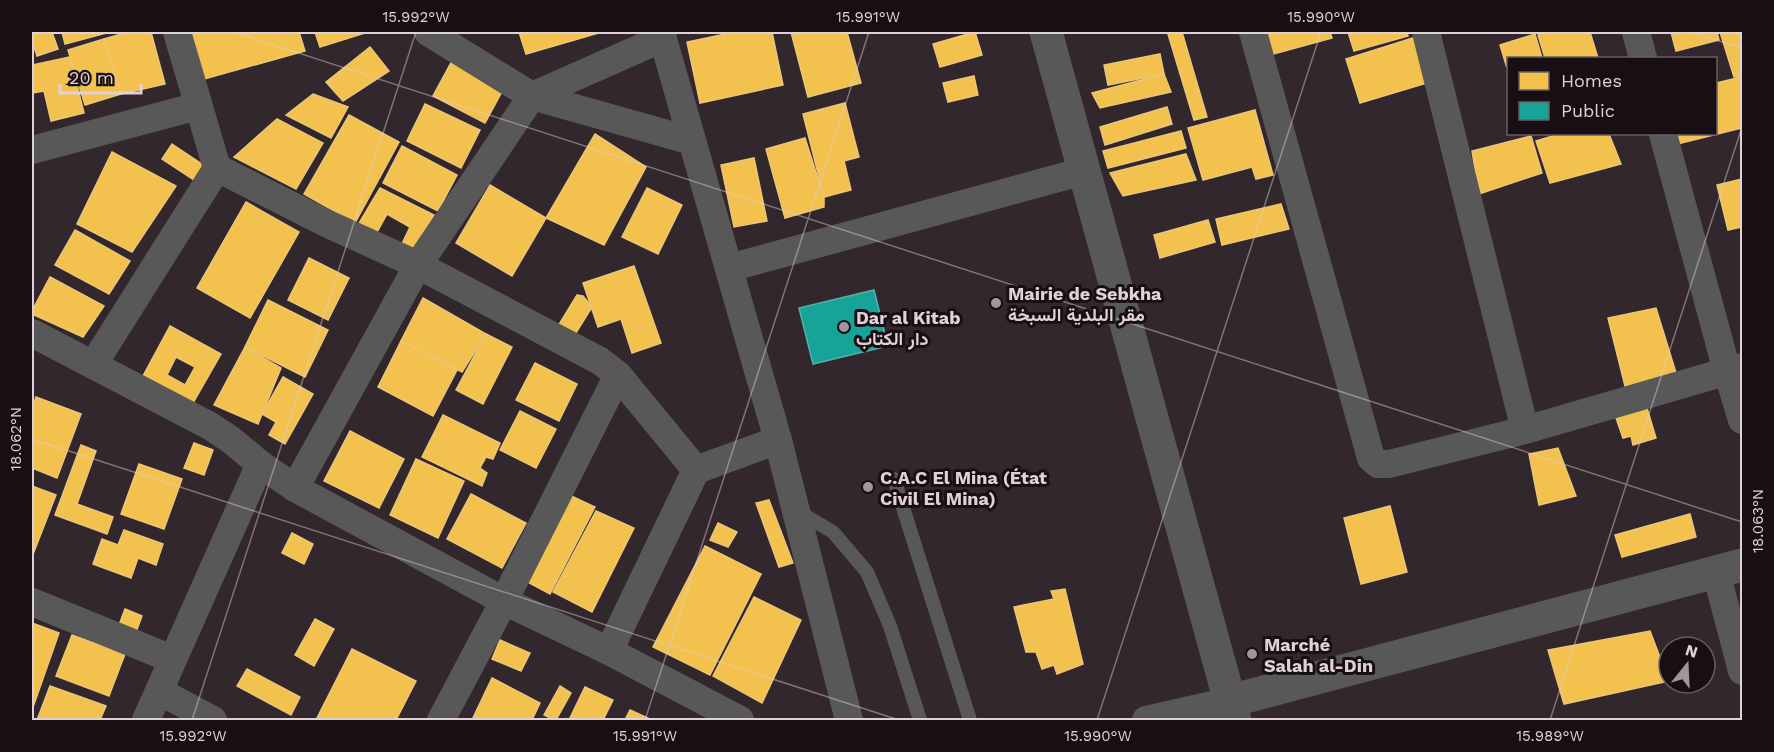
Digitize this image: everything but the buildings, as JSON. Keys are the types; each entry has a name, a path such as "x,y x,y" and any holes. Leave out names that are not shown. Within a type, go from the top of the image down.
{"street":[{"path":"177,32 217,168 328,224 418,265 600,361 618,375 696,470"},
{"path":"428,32 532,96 692,141"},
{"path":"1046,32 1233,711"},
{"path":"1253,32 1371,458 1378,464 1389,464 1524,430 1735,369"},
{"path":"1426,32 1524,430"},
{"path":"1636,32 1643,57"},
{"path":"295,488 418,265 532,96 662,35 778,440 849,720"},
{"path":"32,150 198,106"},
{"path":"1663,135 1735,369 1743,420"},
{"path":"93,365 217,168"},
{"path":"729,268 1084,171"},
{"path":"32,333 210,426 295,488 504,601 609,651 740,720"},
{"path":"441,720 618,375"},
{"path":"609,651 696,470 778,440"},
{"path":"146,720 260,464"},
{"path":"1146,720 1233,711 1729,569 1743,671"},
{"path":"32,602 172,659"},
{"path":"159,691 213,720"}],"lane":[{"path":"894,479 970,720"},
{"path":"796,510 833,532 867,572 890,626 920,720"}],"place":[{"name":"Mairie de Sebkha مقر البلدية السبخة","path":"996,303"},
{"name":"Dar al Kitab دار الكتاب","path":"844,327"},
{"name":"C.A.C El Mina (État Civil El Mina)","path":"868,487"},
{"name":"Marché Salah al-Din","path":"1252,654"}]}
